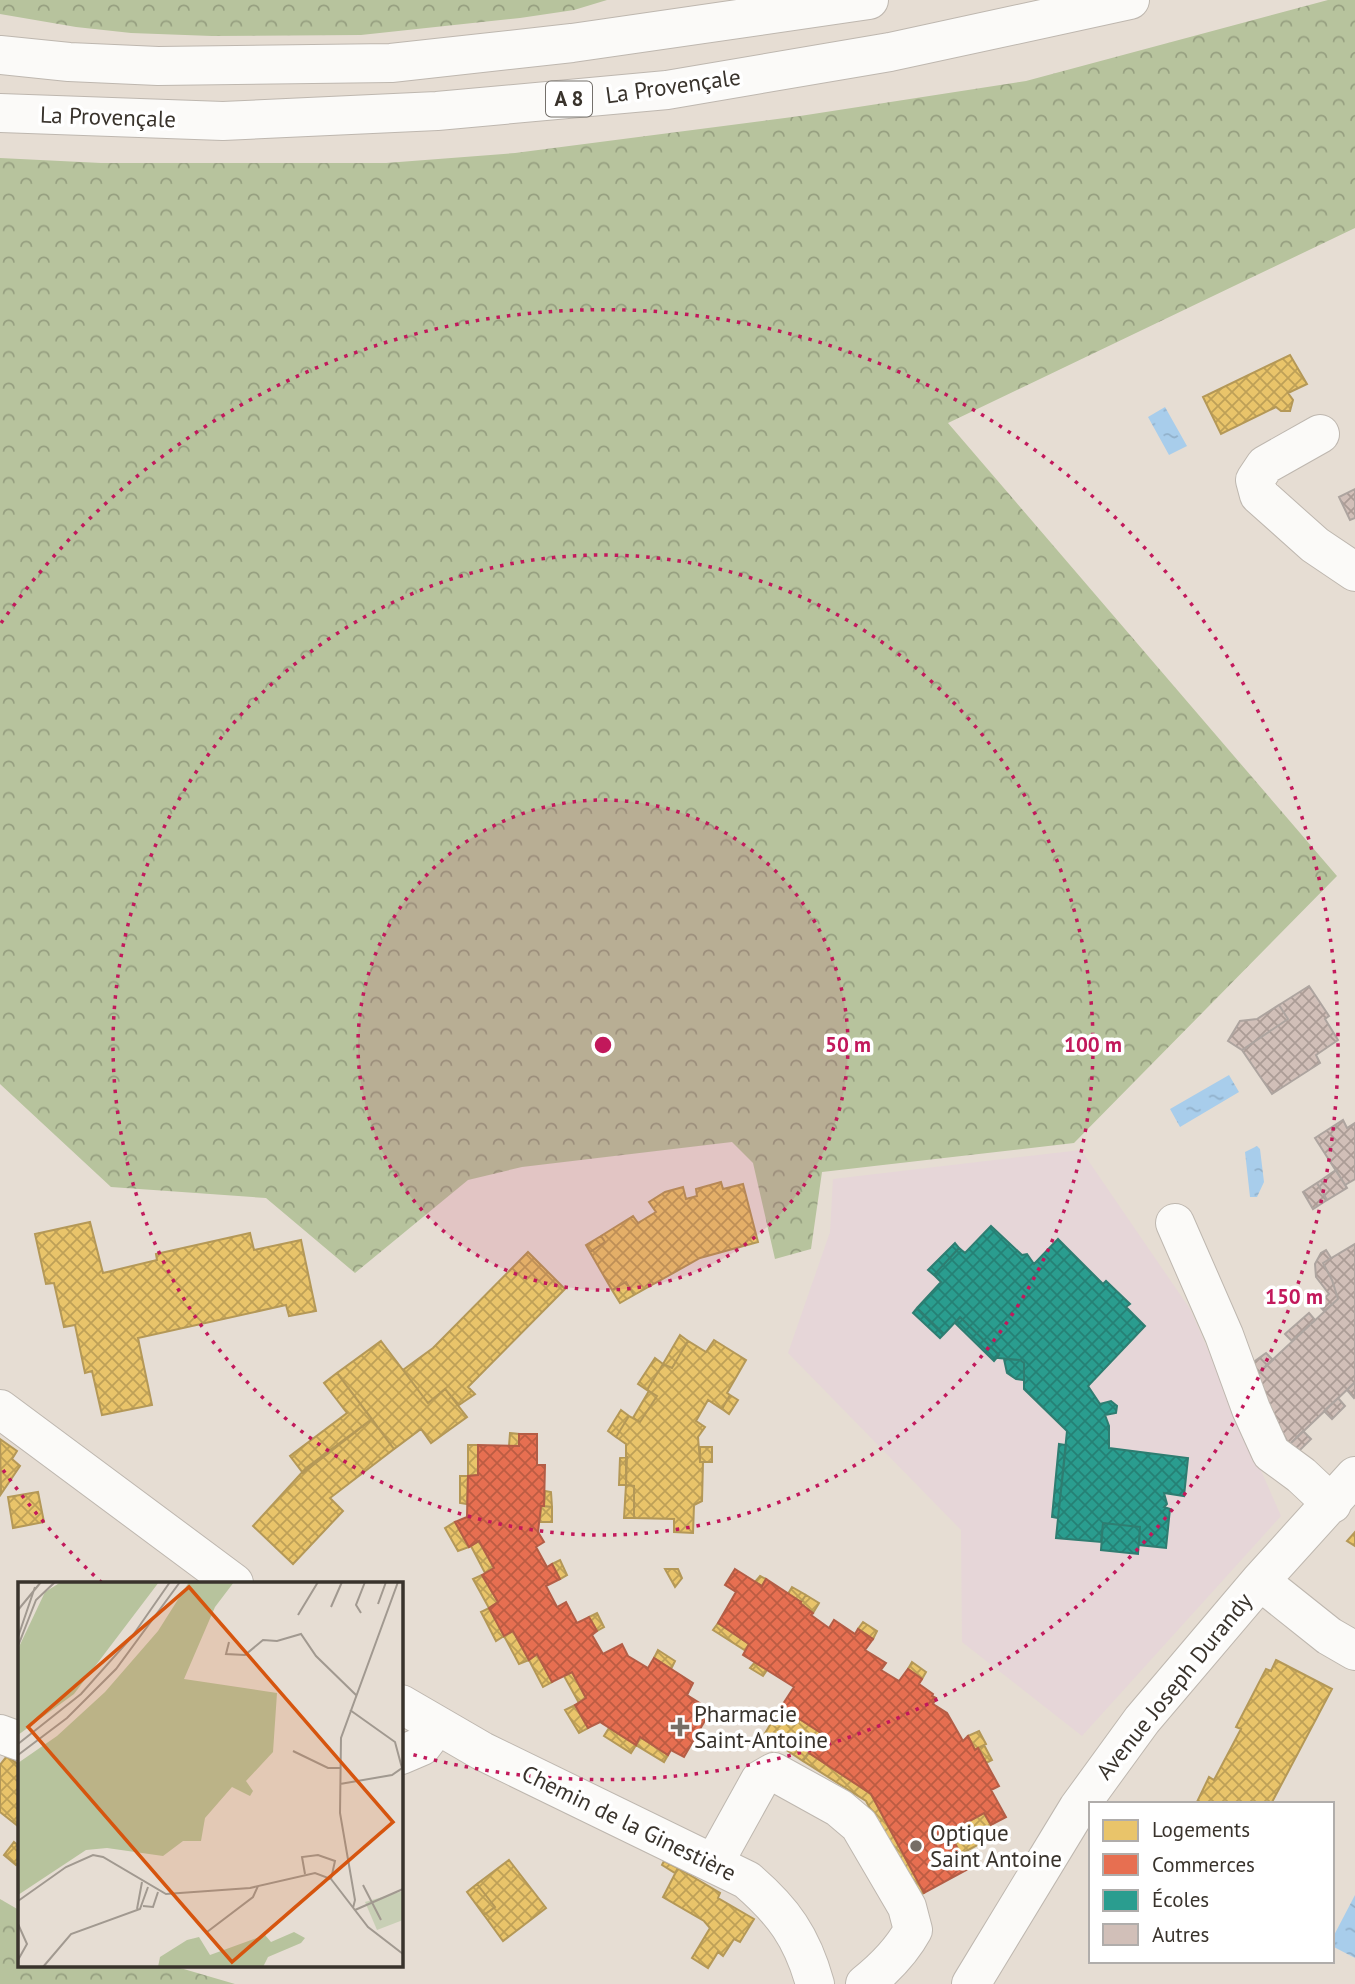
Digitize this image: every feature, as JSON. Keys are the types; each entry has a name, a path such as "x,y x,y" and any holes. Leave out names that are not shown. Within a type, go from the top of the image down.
{"main road":[{"path":"0,55 69,62 158,66 391,63 572,43 869,0"},
{"name":"La Provençale","path":"0,113 223,121 437,111 667,90 890,52 1130,0"},
{"path":"1320,434 1265,465 1255,480 1257,488 1259,495 1315,545 1355,572"},
{"path":"1175,1223 1271,1453 1301,1475 1343,1490"},
{"path":"0,1409 233,1582"},
{"name":"Avenue Joseph Durandy","path":"971,1984 1078,1808 1115,1756 1166,1690 1343,1490"},
{"path":"1260,1581 1329,1636 1355,1651"},
{"name":"Chemin de la Ginestière","path":"402,1705 482,1751 747,1880 772,1902 788,1921 815,1984"},
{"path":"402,1755 422,1746 437,1726"},
{"path":"0,1734 18,1741"},
{"path":"714,1863 760,1780 774,1772 839,1808 859,1825 907,1907 913,1930 885,1968 865,1984"}],"shaded area":[{"path":"1081,1150 1190,1309 1281,1516 1082,1736 962,1642 961,1530 788,1353 830,1232 833,1179"}],"green space":[{"path":"0,0 607,0 574,10 520,18 361,35 212,36 131,33 76,27 0,14"},
{"path":"1328,0 1355,0 1355,228 948,423 1337,876 1074,1143 822,1172 811,1249 775,1259 753,1163 732,1142 522,1167 468,1180 355,1273 266,1198 111,1187 0,1084 0,158 101,163 386,163 515,153 800,116 1026,81"},
{"path":"0,1899 18,1909 18,1966 173,1966 235,1984 0,1984"}],"water":[{"path":"1165,407 1187,446 1169,455 1148,417"},
{"path":"1229,1075 1239,1092 1180,1127 1170,1109"},
{"path":"1257,1146 1260,1149 1264,1182 1257,1197 1250,1197 1245,1152"},
{"path":"1355,1895 1355,1958 1334,1947 1334,1935"}],"building: Logements":[{"path":"1290,355 1307,384 1288,393 1293,400 1290,411 1281,411 1276,407 1221,434 1203,397"},
{"path":"721,1182 723,1189 743,1184 758,1242 700,1258 634,1295 626,1282 612,1290 590,1252 605,1242 601,1236 633,1216 638,1223 656,1212 649,1202 665,1192 683,1187 686,1199 697,1196 696,1189"},
{"path":"90,1222 103,1273 157,1260 156,1254 250,1233 254,1250 301,1240 316,1311 289,1316 286,1305 138,1338 152,1405 102,1415 92,1371 85,1373 75,1325 64,1327 54,1283 46,1284 35,1234"},
{"path":"601,1236 605,1242 590,1252 586,1245"},
{"path":"528,1252 565,1289 468,1387 475,1394 459,1405 445,1389 428,1403 403,1370 433,1348"},
{"path":"626,1282 634,1295 620,1303 612,1290"},
{"path":"680,1335 688,1341 672,1368 663,1364"},
{"path":"714,1340 746,1360 727,1393 730,1395 722,1409 708,1400 696,1421 705,1427 698,1437 700,1462 703,1462 702,1501 694,1505 693,1533 674,1532 674,1519 634,1518 634,1486 626,1485 626,1444 616,1437 629,1416 640,1422 657,1396 647,1390 663,1364 672,1368 688,1341 706,1352"},
{"path":"381,1341 428,1403 445,1389 467,1417 431,1443 421,1429 394,1449 337,1373"},
{"path":"655,1358 663,1364 647,1390 638,1384"},
{"path":"337,1373 372,1419 303,1473 290,1456 347,1413 324,1383"},
{"path":"649,1391 657,1396 640,1422 633,1418"},
{"path":"730,1395 738,1400 729,1414 722,1409"},
{"path":"621,1410 629,1416 616,1437 608,1431"},
{"path":"372,1419 394,1449 330,1498 343,1511 293,1564 253,1526 306,1468"},
{"path":"510,1433 519,1434 519,1446 509,1446"},
{"path":"0,1439 17,1451 12,1459 20,1466 1,1494"},
{"path":"468,1445 478,1445 478,1475 468,1476"},
{"path":"700,1447 712,1447 712,1462 700,1462"},
{"path":"627,1457 626,1485 619,1485 620,1458"},
{"path":"460,1476 468,1476 467,1504 460,1503"},
{"path":"626,1485 634,1486 634,1518 624,1518"},
{"path":"545,1491 551,1492 552,1507 544,1506"},
{"path":"38,1492 44,1522 13,1528 8,1497"},
{"path":"541,1506 552,1507 552,1522 540,1522"},
{"path":"455,1522 469,1547 458,1551 445,1528"},
{"path":"1355,1532 1355,1546 1347,1541"},
{"path":"479,1541 494,1568 485,1573 471,1546"},
{"path":"560,1560 567,1575 560,1579 552,1564"},
{"path":"665,1569 678,1569 682,1578 675,1587"},
{"path":"482,1575 498,1602 489,1608 473,1579"},
{"path":"760,1576 766,1579 762,1586 755,1582"},
{"path":"792,1587 806,1595 801,1602 788,1594"},
{"path":"806,1595 819,1603 813,1613 800,1603"},
{"path":"489,1608 504,1636 496,1641 481,1612"},
{"path":"597,1613 604,1627 597,1631 589,1617"},
{"path":"863,1622 877,1631 873,1639 858,1629"},
{"path":"718,1623 749,1644 746,1651 713,1630"},
{"path":"513,1631 529,1660 519,1664 504,1636"},
{"path":"658,1650 675,1661 671,1669 654,1658"},
{"path":"537,1654 552,1682 543,1687 529,1660"},
{"path":"1276,1660 1332,1689 1272,1802 1197,1802 1209,1777 1214,1780 1241,1729 1236,1727 1266,1669 1271,1671"},
{"path":"755,1662 767,1670 763,1676 750,1668"},
{"path":"912,1662 926,1672 922,1679 908,1669"},
{"path":"572,1672 586,1698 579,1703 564,1676"},
{"path":"575,1705 588,1728 579,1733 565,1710"},
{"path":"781,1707 821,1733 803,1761 764,1735"},
{"path":"609,1728 636,1745 631,1753 604,1736"},
{"path":"979,1731 986,1744 975,1750 968,1736"},
{"path":"640,1737 668,1755 664,1762 636,1745"},
{"path":"984,1745 992,1760 986,1763 978,1748"},
{"path":"809,1753 871,1794 924,1893 917,1896 866,1801 803,1761"},
{"path":"7,1756 18,1764 18,1826 0,1812 0,1765"},
{"path":"984,1813 996,1835 961,1854 949,1832"},
{"path":"14,1842 18,1845 16,1865 4,1855"},
{"path":"509,1860 546,1908 503,1941 484,1915 495,1907 477,1884"},
{"path":"664,1861 678,1868 675,1873 662,1865"},
{"path":"678,1868 720,1893 718,1898 754,1919 740,1942 734,1939 723,1956 718,1952 708,1968 692,1958 710,1928 704,1921 663,1897"},
{"path":"477,1884 495,1907 484,1915 467,1892"}],"building: Commerces":[{"path":"519,1434 537,1434 537,1465 545,1465 544,1506 541,1506 538,1532 544,1542 536,1547 547,1567 552,1564 560,1579 546,1586 557,1607 566,1602 577,1623 589,1617 597,1631 592,1635 603,1654 622,1644 628,1656 648,1668 654,1658 693,1683 687,1695 711,1710 684,1757 671,1750 668,1755 640,1737 636,1745 600,1722 588,1728 575,1705 586,1698 572,1672 552,1682 537,1654 529,1660 513,1631 504,1636 489,1608 498,1602 482,1575 494,1568 479,1541 469,1547 455,1522 467,1517 468,1476 478,1475 478,1445 519,1446"},
{"path":"735,1569 762,1586 766,1579 801,1602 813,1613 811,1615 829,1628 834,1620 855,1634 858,1629 873,1639 865,1650 886,1663 881,1670 899,1681 908,1669 922,1679 919,1684 933,1694 936,1698 933,1704 947,1713 963,1741 968,1736 975,1750 978,1748 999,1786 991,1790 1006,1817 991,1825 984,1813 949,1832 968,1869 924,1893 871,1794 809,1753 821,1733 781,1707 794,1687 743,1655 749,1644 718,1623 736,1592 725,1585"}],"building: Écoles":[{"path":"991,1226 1022,1255 1027,1254 1034,1264 1058,1239 1103,1284 1106,1281 1130,1304 1126,1307 1145,1326 1088,1386 1100,1404 1111,1401 1117,1406 1116,1413 1105,1415 1109,1426 1109,1448 1188,1458 1184,1496 1164,1493 1167,1504 1164,1507 1170,1509 1166,1548 1139,1545 1140,1527 1103,1523 1101,1542 1056,1538 1067,1431 1024,1389 1024,1363 1020,1360 997,1358 999,1355 960,1317 944,1334 917,1308 941,1282 934,1275 959,1248 965,1253"},
{"path":"955,1243 959,1248 934,1275 928,1270"},
{"path":"917,1308 944,1334 940,1338 913,1313"},
{"path":"960,1317 999,1355 994,1361 955,1323"},
{"path":"1004,1359 1020,1360 1024,1363 1024,1380 1016,1379 1007,1373"},
{"path":"1059,1444 1066,1445 1058,1518 1052,1517"},
{"path":"1103,1523 1140,1527 1138,1554 1101,1550"}],"building: Autres":[{"path":"1355,489 1355,518 1350,520 1339,497"},
{"path":"1309,986 1329,1016 1325,1019 1338,1040 1316,1055 1320,1063 1272,1094 1242,1050 1288,1019 1279,1005"},
{"path":"1279,1005 1288,1019 1242,1050 1228,1041 1240,1021 1257,1019"},
{"path":"1343,1120 1347,1128 1355,1123 1355,1179 1345,1185 1315,1138"},
{"path":"1336,1170 1347,1188 1327,1200 1317,1183"},
{"path":"1317,1183 1327,1200 1313,1209 1303,1192"},
{"path":"1355,1244 1355,1382 1289,1445 1254,1377 1338,1299 1323,1263"},
{"path":"1326,1250 1331,1258 1323,1263 1338,1299 1324,1311 1318,1304 1329,1294 1316,1277 1315,1264"},
{"path":"1309,1313 1315,1320 1292,1341 1285,1334"},
{"path":"1266,1353 1273,1360 1254,1377 1248,1366"},
{"path":"1355,1382 1355,1397 1354,1398 1347,1390"},
{"path":"1338,1398 1345,1406 1332,1419 1324,1411"},
{"path":"1303,1431 1311,1439 1298,1452 1289,1445"}],"place":[{"name":"Pharmacie Saint-Antoine","path":"680,1727"},
{"name":"Optique Saint Antoine","path":"916,1846"}]}
